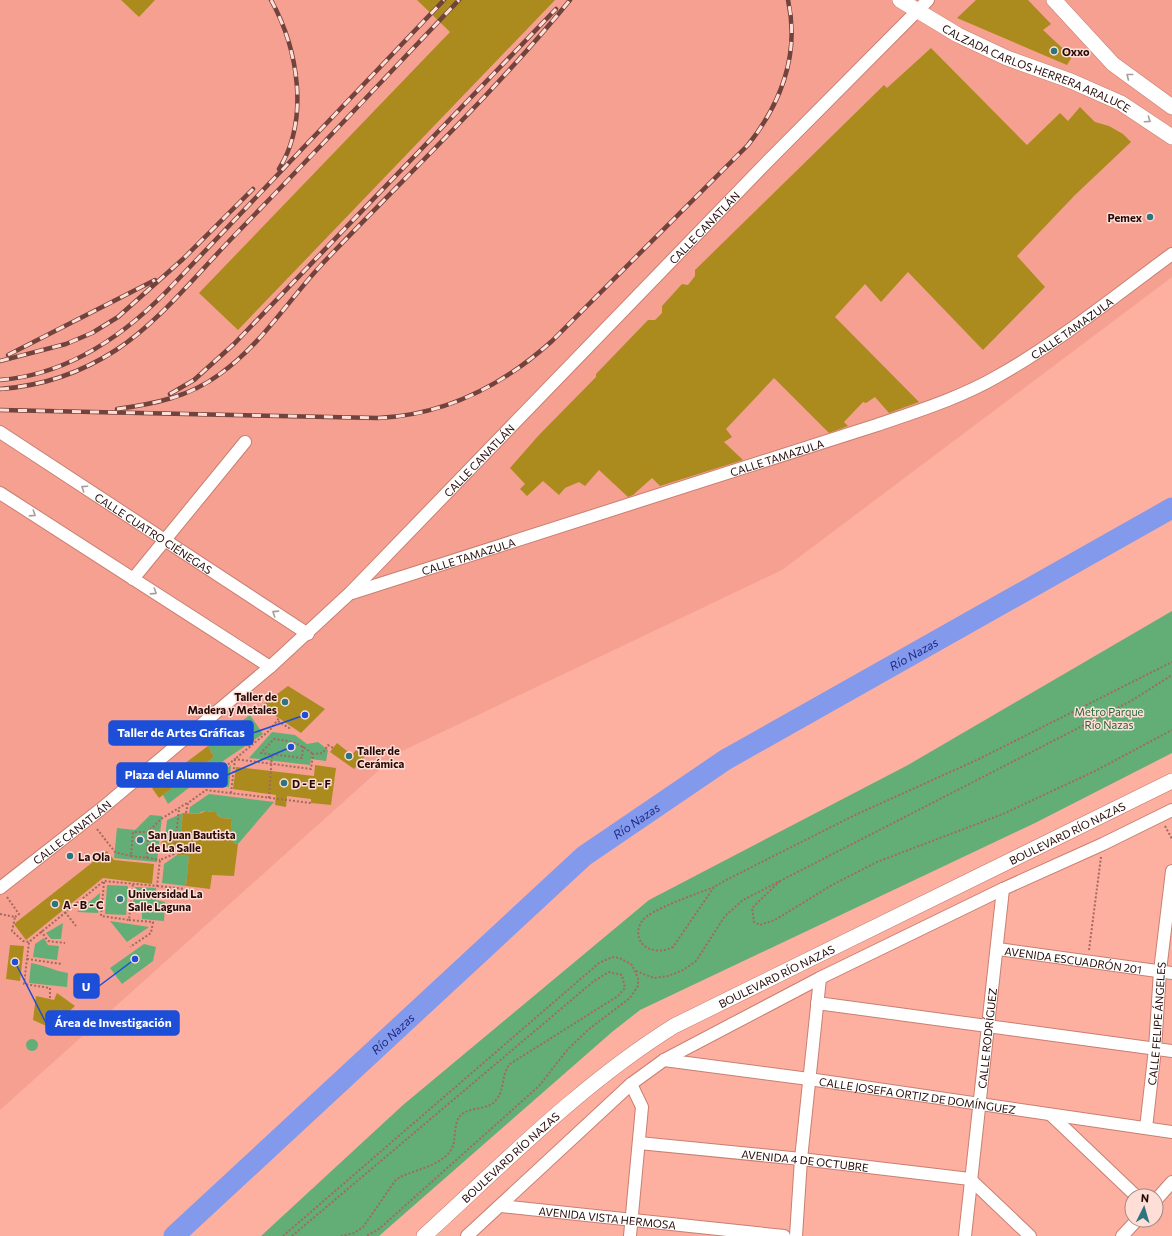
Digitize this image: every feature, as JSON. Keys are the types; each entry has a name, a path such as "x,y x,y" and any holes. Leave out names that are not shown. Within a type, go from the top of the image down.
{"main road":[{"name":"CALZADA CARLOS HERRERA ARALUCE","path":"900,0 958,35 1007,58 1071,81 1121,103 1172,137"},
{"path":"1054,0 1113,64 1172,107"},
{"name":"BOULEVARD RÍO NAZAS","path":"424,1236 604,1073 640,1047 674,1026 1172,781"}],"street":[{"name":"CALLE CANATLÁN","path":"3,893 101,808 308,634 350,593 768,161 928,0"},
{"name":"CALLE TAMAZULA","path":"350,593 877,425 946,401 997,377 1065,334 1172,254"},
{"name":"CALLE CUATRO CIÉNEGAS","path":"0,432 164,541 308,634"},
{"path":"133,579 245,442"},
{"path":"0,493 270,667"},
{"name":"BOULEVARD RÍO NAZAS","path":"467,1236 631,1084 664,1060 820,978 1003,889 1103,844 1172,810"},
{"name":"CALLE FELIPE ÁNGELES","path":"1146,1128 1155,1049 1160,971 1172,871"},
{"name":"CALLE RODRÍGUEZ","path":"965,1236 970,1179 998,949 1003,889"},
{"name":"AVENIDA ESCUADRÓN 201","path":"998,949 1172,973"},
{"path":"796,1236 801,1159 820,978"},
{"path":"817,1003 1172,1051"},
{"name":"CALLE JOSEFA ORTIZ DE DOMÍNGUEZ","path":"664,1060 809,1079 1051,1116 1172,1132"},
{"path":"630,1236 642,1107 631,1084"},
{"path":"1051,1116 1128,1188"},
{"name":"AVENIDA 4 DE OCTUBRE","path":"639,1143 801,1159 970,1179"},
{"path":"970,1179 1030,1236"},
{"path":"1164,1191 1172,1182"},
{"name":"AVENIDA VISTA HERMOSA","path":"501,1206 631,1221 784,1236"},
{"path":"1122,1236 1130,1228"}],"path":[{"path":"714,888 673,947 664,952 651,951 642,944 638,933 642,921 653,912 714,888 855,815 979,759 1172,662"},
{"path":"636,971 654,978 668,976 683,970 696,961 720,923 743,900 1131,700 1172,675"},
{"path":"202,785 270,730 279,720 289,728 290,726"},
{"path":"783,879 752,908 754,922 760,925 775,920 832,885 877,862 1003,814 1095,771 1172,730"},
{"path":"304,746 302,758 261,753 274,739 294,741 304,746 313,754 323,753 328,745 333,748"},
{"path":"269,798 272,754"},
{"path":"235,759 312,769 313,754"},
{"path":"231,793 235,759"},
{"path":"193,773 206,790"},
{"path":"147,858 148,832 161,819 179,809 206,790 311,803"},
{"path":"186,813 188,803"},
{"path":"97,829 115,852 160,860 174,854 179,809"},
{"path":"1160,816 1172,839"},
{"path":"131,856 133,832 148,832"},
{"path":"1088,961 1103,844"},
{"path":"158,886 160,860"},
{"path":"50,998 50,988 24,984 29,942 41,931 104,881 186,889"},
{"path":"104,881 101,916 152,922 151,933 130,947"},
{"path":"129,920 133,884"},
{"path":"3,893 19,914 15,917 12,931 23,941 29,942"},
{"path":"65,912 76,926"},
{"path":"0,914 15,917"},
{"path":"41,931 48,941 65,943"},
{"path":"283,1236 599,963 605,959 620,958 632,965 636,971 638,986 630,998 589,1029 568,1049 539,1086 380,1229 366,1236"},
{"path":"27,959 62,964"},
{"path":"292,1236 594,981 609,972 622,975 625,988 618,996 510,1064 506,1069 497,1100 492,1105 464,1113 458,1119 453,1147 448,1155 400,1177 364,1227 354,1233 341,1236"}],"shaded area":[{"path":"0,0 1172,0 1172,277 782,570 398,753 0,1110"}],"green space":[{"name":"Metro Parque Río Nazas","path":"1172,611 1172,753 1035,823 640,1010 612,1032 379,1236 261,1236 403,1105 649,900 908,765"},
{"path":"250,715 263,734 226,759 168,804 163,795 214,757 208,746"},
{"path":"272,732 295,735 307,744 318,742 328,750 326,761 311,759 310,765 249,758"},
{"path":"231,765 229,787 205,785"},
{"path":"209,794 274,802 238,844 233,843 233,840 230,839 232,819 220,818 214,812 209,811 201,812 199,814 189,813 190,807"},
{"path":"183,813 180,839 165,838 167,820"},
{"path":"150,815 162,816 157,862 114,858 117,828 135,830"},
{"path":"177,855 189,856 186,886 162,883 164,864"},
{"path":"107,885 128,886 126,915 105,914"},
{"path":"135,887 156,888 156,900 165,902 164,921 142,919 142,910 132,909"},
{"path":"100,893 98,913 77,912"},
{"path":"110,921 149,927 127,942"},
{"path":"63,923 61,939 51,939 46,933"},
{"path":"44,938 48,945 59,946 57,960 33,957 35,944"},
{"path":"144,944 156,947 153,961 122,984 110,968"},
{"path":"31,963 68,973 67,987 29,983"},
{"path":"30,1039 34,1039 38,1045 34,1051 30,1051 26,1047 26,1043"}],"building":[{"path":"121,0 155,0 139,17"},
{"path":"417,0 555,0 238,330 199,293 450,32"},
{"path":"976,0 1028,0 1051,24 1043,30 1072,57 1067,65 957,18"},
{"path":"931,48 1027,145 1060,113 1068,121 1080,107 1095,122 1109,126 1123,134 1131,142 1074,196 1017,256 1045,287 983,350 908,272 881,302 865,284 835,317 919,402 889,413 875,397 866,403 863,402 844,422 848,426 829,433 774,378 726,429 732,437 724,442 743,460 660,486 652,478 633,495 628,497 599,470 585,486 579,482 565,488 559,495 543,481 527,496 520,489 525,484 510,468 538,436 596,377 596,374 648,320 655,320 662,313 662,306 682,284 688,285 695,276 695,270 884,85 887,88"},
{"path":"288,686 325,709 301,733 261,706"},
{"name":"Taller de Cerámica","path":"337,743 352,755 356,750 364,757 354,769 330,752"},
{"path":"208,746 214,757 159,798 152,788"},
{"name":"D - E - F","path":"315,765 336,768 331,805 311,803 311,799 287,796 286,807 275,805 276,795 233,789 236,767 314,776"},
{"path":"206,811 215,812 220,818 232,819 230,839 233,839 233,843 238,844 234,876 212,875 210,889 186,886 189,856 177,855 178,849 162,847 161,843 165,838 180,839 183,813 199,814"},
{"name":"A - B - C","path":"107,851 114,860 154,864 152,884 103,878 26,940 14,924"},
{"path":"10,945 24,946 20,981 6,979"},
{"path":"57,993 75,1006 51,1028 33,1020 36,996 54,1000"}],"waterway":[{"name":"Río Nazas","path":"174,1236 584,856 725,760 1172,508"}],"railway":[{"path":"271,0 288,40 294,62 297,84 295,128 289,149 279,169"},
{"path":"0,380 24,377 47,371 69,362 111,339 149,309 444,0"},
{"path":"0,389 30,385 75,372 103,358 132,339 177,297 459,0"},
{"path":"117,409 158,402 184,394 208,382 235,362 262,336 324,262 511,68 570,0"},
{"path":"0,410 378,418 403,416 426,411 449,404 493,384 513,372 552,341 748,145 770,112 785,77 791,40 791,20 788,0"},
{"path":"170,394 194,380 234,344 556,9"},
{"path":"0,361 66,344 92,333 118,317 183,259 253,189"},
{"path":"8,355 155,280"}],"place":[{"name":"Oxxo","path":"1054,51"},
{"name":"Pemex","path":"1150,217"},
{"name":"Taller de Madera y Metales","path":"285,702"},
{"name":"Taller de Artes Gráficas","path":"305,715"},
{"name":"Plaza del Alumno","path":"291,747"},
{"name":"Taller de Cerámica","path":"349,756"},
{"name":"D - E - F","path":"284,783"},
{"name":"San Juan Bautista de La Salle","path":"140,840"},
{"name":"La Ola","path":"70,856"},
{"name":"Universidad La Salle Laguna","path":"120,899"},
{"name":"A - B - C","path":"55,904"},
{"name":"U","path":"135,959"},
{"name":"Área de Investigación","path":"15,962"}]}
